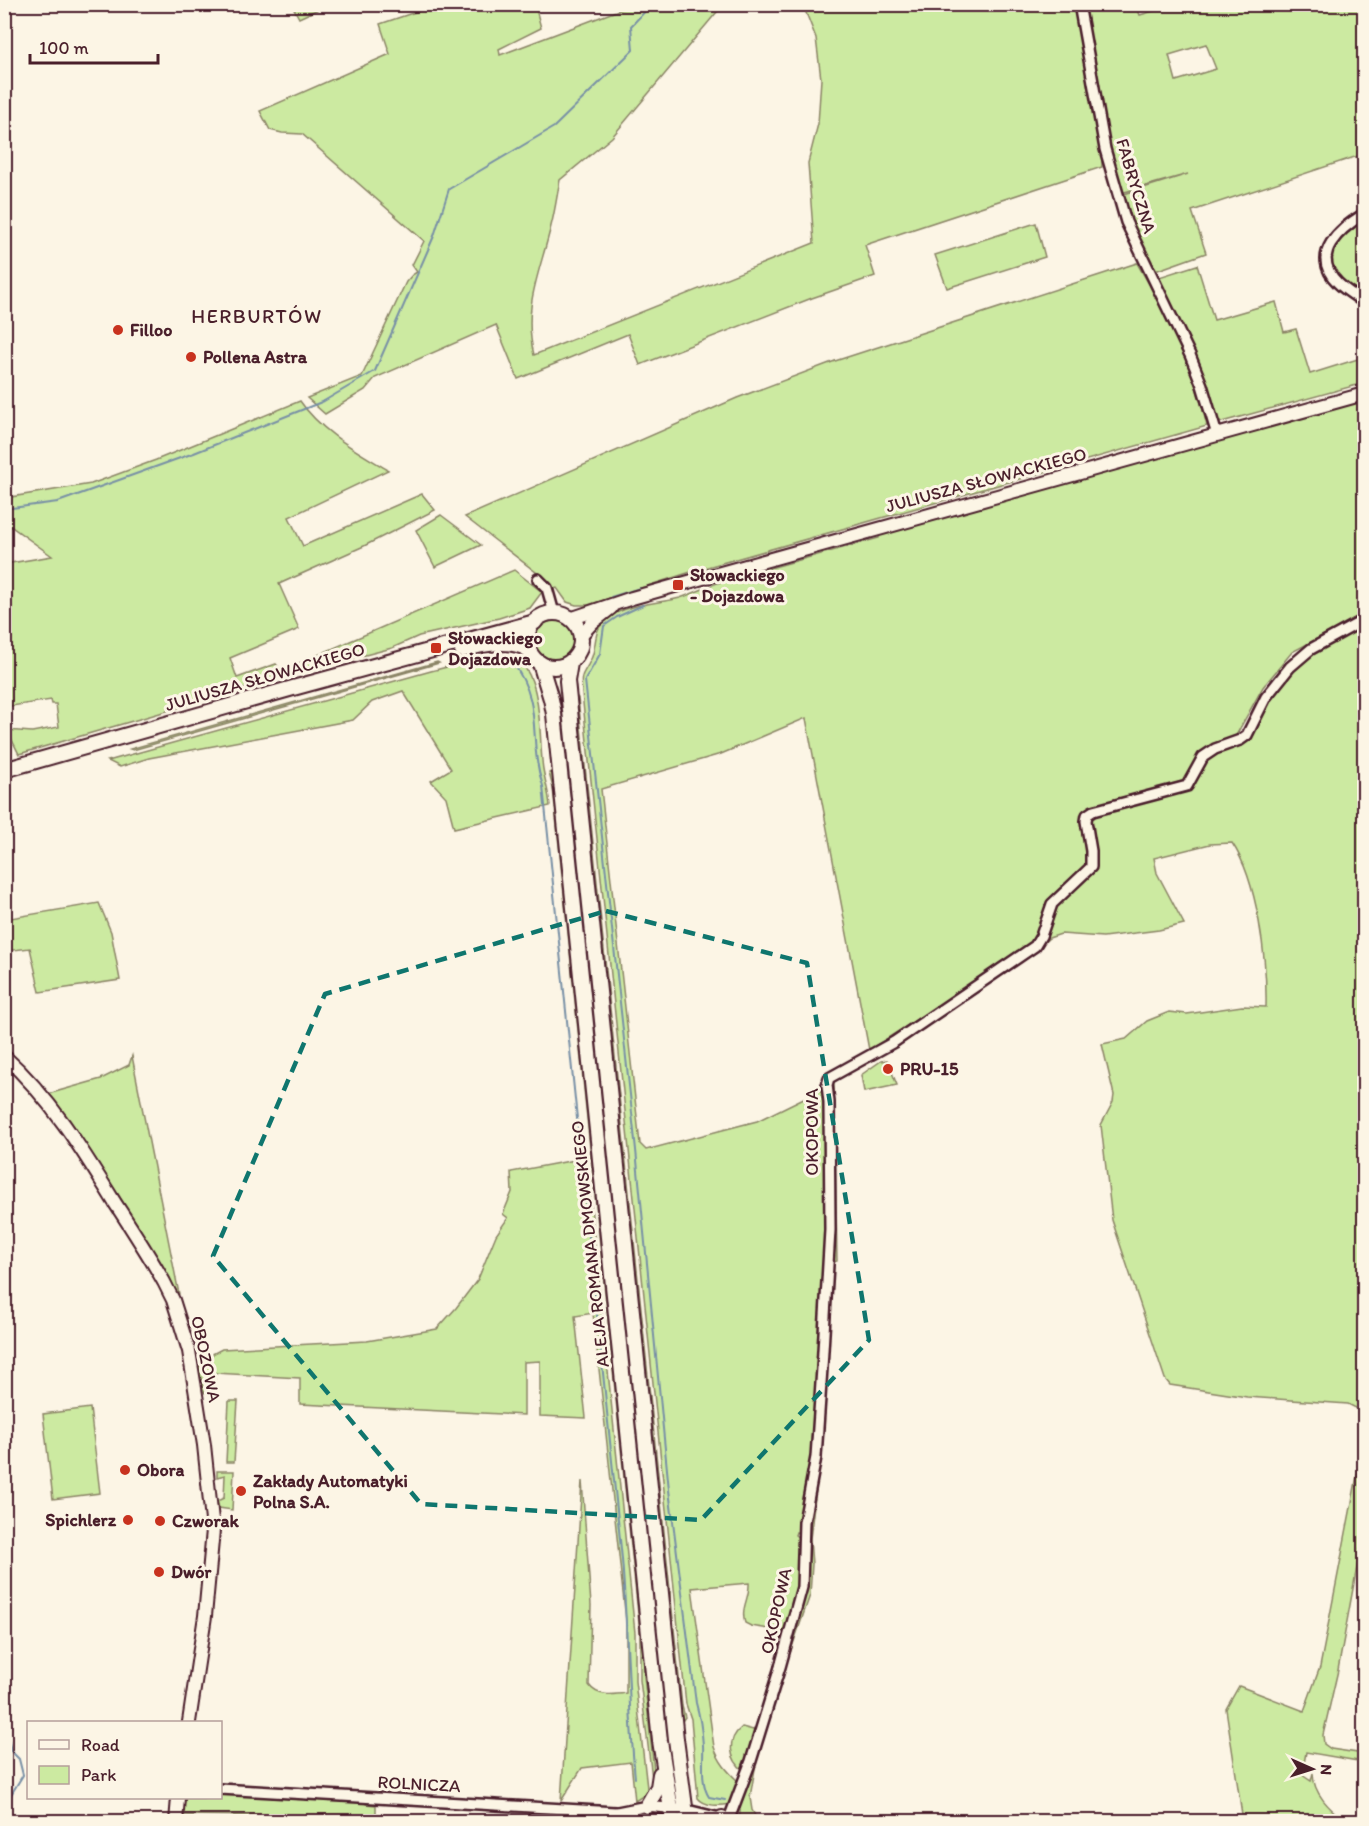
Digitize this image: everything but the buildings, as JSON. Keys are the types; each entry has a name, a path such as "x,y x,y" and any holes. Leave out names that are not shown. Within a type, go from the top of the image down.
{"main road":[{"path":"547,614 570,619 581,635 579,651 570,663 555,667 540,663 529,650 528,635 535,622 547,614"},
{"name":"JULIUSZA SŁOWACKIEGO","path":"4,770 535,622"},
{"name":"JULIUSZA SŁOWACKIEGO","path":"4,780 470,647 514,644 529,650"},
{"name":"ALEJA ROMANA DMOWSKIEGO","path":"540,663 551,699 555,724 662,1757 679,1817"},
{"name":"ALEJA ROMANA DMOWSKIEGO","path":"570,663 567,681 676,1738 679,1817"},
{"path":"648,1806 658,1787 662,1757"}],"street":[{"name":"FABRYCZNA","path":"1079,4 1105,149 1126,222 1190,355 1217,435"},
{"path":"1365,213 1336,234 1329,245 1327,257 1333,278 1365,303"},
{"name":"JULIUSZA SŁOWACKIEGO","path":"570,619 751,564 1365,394"},
{"path":"538,579 547,588 554,614"},
{"name":"JULIUSZA SŁOWACKIEGO","path":"581,635 593,622 618,603"},
{"name":"OKOPOWA","path":"719,1820 751,1761 802,1587 804,1522 816,1457 828,1260 829,1078 894,1042 1035,946 1041,936 1052,904 1091,867 1092,851 1086,821 1087,814 1186,786 1203,757 1247,735 1266,697 1290,667 1311,650 1365,620"},
{"name":"OBOZOWA","path":"4,1056 20,1070 62,1120 91,1164 173,1300 189,1351 204,1445 213,1530 205,1616 189,1721"},
{"name":"ROLNICZA","path":"222,1789 615,1812 646,1819 679,1817 719,1820"},
{"path":"176,1821 178,1799"},
{"name":"ROLNICZA","path":"615,1812 648,1806 679,1817"}],"highlighted area":[{"path":"606,911 807,963 869,1340 701,1520 421,1504 213,1256 325,994"}],"green space":[{"path":"1176,4 1364,5 1364,154 1192,211 1206,253 1155,271 1131,228 1121,195 1188,174 1121,193 1083,5 1136,5 1140,15","holes":["1206,44 1216,69 1176,81 1169,55"]},
{"path":"292,5 327,5 299,18"},
{"path":"436,5 535,5 541,28 499,49 500,55 632,5 757,5 753,7 722,6 612,137 560,180 531,305 530,321 534,355 814,243 808,163 818,124 821,79 816,38 803,5 1074,5 1101,141 1102,167 865,245 875,276 640,365 628,334 518,379 496,325 375,378 365,390 325,414 307,398 362,376 406,282 417,272 412,265 424,241 302,134 270,130 260,111 390,54 380,24"},
{"path":"1364,217 1364,298 1337,278 1330,262 1330,255 1335,240"},
{"path":"1036,223 1045,257 947,288 935,255"},
{"path":"1137,263 1159,302 1187,362 1207,426 697,570 588,605 567,602 557,588 553,589 550,583 465,517 737,398 835,361"},
{"path":"1197,265 1214,320 1276,302 1284,332 1296,329 1310,374 1364,357 1364,383 1218,423 1157,281 1159,277"},
{"path":"1364,400 1364,614 1292,652 1263,687 1234,739 1202,752 1194,762 1186,780 1088,809 1090,816 1187,789 1193,784 1205,759 1237,745 1282,681 1300,663 1321,648 1364,624 1364,1412 1348,1404 1247,1397 1170,1385 1165,1379 1112,1220 1101,1125 1113,1102 1114,1095 1102,1044 1126,1039 1147,1021 1169,1012 1187,1014 1242,1006 1266,1007 1265,967 1259,922 1248,878 1232,843 1210,844 1154,858 1157,873 1184,924 1159,930 1103,937 1061,934 1049,938 1037,949 1008,961 869,1050 806,718 721,754 601,789 640,1144 646,1150 757,1121 822,1089 826,1095 827,1220 817,1422 801,1534 796,1532 795,1535 799,1538 801,1578 788,1632 745,1623 744,1613 749,1583 692,1588 714,1747 724,1766 739,1782 730,1804 705,1803 698,1798 691,1719 686,1704 582,693 582,677 593,655 599,628 614,614 636,606 680,598 723,581 879,538 879,535"},
{"path":"300,401 329,431 388,470 289,517 303,546 422,494 435,510 364,546 279,584 299,629 230,658 237,678 276,664 281,671 514,570 542,592 530,608 499,618 419,636 392,648 308,670 19,754 7,730 32,732 59,727 56,704 52,704 51,700 5,707 5,564 52,556 5,522 5,498 91,484"},
{"path":"441,515 481,545 435,567 416,530"},
{"path":"555,621 569,627 575,641 569,655 555,661 541,655 535,641 541,627"},
{"path":"505,655 518,661 528,672 534,686 540,722 543,769 550,806 454,828 446,797 431,781 451,769 403,691 372,702 353,720 149,758 120,767 108,761 431,671"},
{"path":"437,662 439,663 130,749"},
{"path":"574,694 578,698 682,1706 685,1717 683,1720 679,1710"},
{"path":"563,696 676,1777 674,1777 663,1680 655,1640 557,697"},
{"path":"552,771 556,787 643,1628 644,1676 655,1780 652,1778 640,1680 640,1633 553,788 549,773"},
{"path":"9,903 11,918 99,903 111,932 120,980 40,992 30,948 5,951 5,904"},
{"path":"132,1056 179,1294 176,1295 153,1251 97,1161 70,1120 48,1094 101,1079 129,1065"},
{"path":"871,1059 834,1081 837,1261 834,1262 823,1431 810,1539 812,1564 810,1595 758,1752 750,1797 752,1810 758,1821 748,1821 740,1816 740,1807 737,1806 787,1655 806,1531 823,1390 830,1081"},
{"path":"887,1060 897,1085 864,1092 861,1075 881,1061"},
{"path":"586,1158 635,1633 635,1681 647,1788 646,1794 635,1801 631,1762 582,1768 561,1801 582,1481 591,1605 589,1685 596,1692 611,1695 626,1693 626,1621 593,1313 575,1316 586,1418 540,1416 540,1361 524,1362 524,1415 300,1404 300,1378 215,1373 214,1390 205,1393 197,1379 199,1366 203,1361 222,1349 367,1341 437,1329 478,1279 496,1235 508,1218 503,1214 512,1192 511,1172"},
{"path":"229,1401 238,1401 234,1462 226,1462"},
{"path":"90,1408 100,1493 53,1499 43,1414"},
{"path":"1364,1440 1364,1529 1338,1670 1323,1735 1324,1744 1331,1749 1364,1754 1364,1762 1306,1752 1302,1775 1311,1781 1313,1773 1319,1794 1328,1806 1345,1821 1243,1821 1226,1709 1239,1686 1304,1711 1320,1667"},
{"path":"217,1471 234,1471 232,1510 219,1508 217,1501 224,1498 225,1475 217,1477"},
{"path":"742,1727 757,1731 744,1771 735,1761 731,1749 733,1738"},
{"path":"222,1793 365,1801 366,1804 376,1805 376,1821 363,1821 363,1817 180,1815 185,1799 222,1799"}],"waterway":[{"path":"4,509 58,502 194,453 324,401 375,371 434,236 449,189 554,127 633,50 631,26 652,4"},
{"path":"611,597 640,588"},
{"path":"643,605 604,626 600,654 585,680 636,1150 669,1490 702,1734 703,1779 709,1797 725,1800"},
{"path":"512,662 529,693 538,769 543,786 622,1559 635,1778"},
{"path":"4,1722 11,1751 19,1759 23,1775 4,1806"}],"place":[{"name":"Filloo","path":"118,330"},
{"name":"Pollena Astra","path":"191,357"},
{"name":"Słowackiego - Dojazdowa","path":"678,585"},
{"name":"Słowackiego Dojazdowa","path":"436,648"},
{"name":"PRU-15","path":"888,1069"},
{"name":"Obora","path":"125,1470"},
{"name":"Zakłady Automatyki Polna S.A.","path":"241,1491"},
{"name":"Spichlerz","path":"128,1520"},
{"name":"Czworak","path":"160,1521"},
{"name":"Dwór","path":"159,1572"}],"district":[{"name":"HERBURTÓW","path":"257,316"}]}
